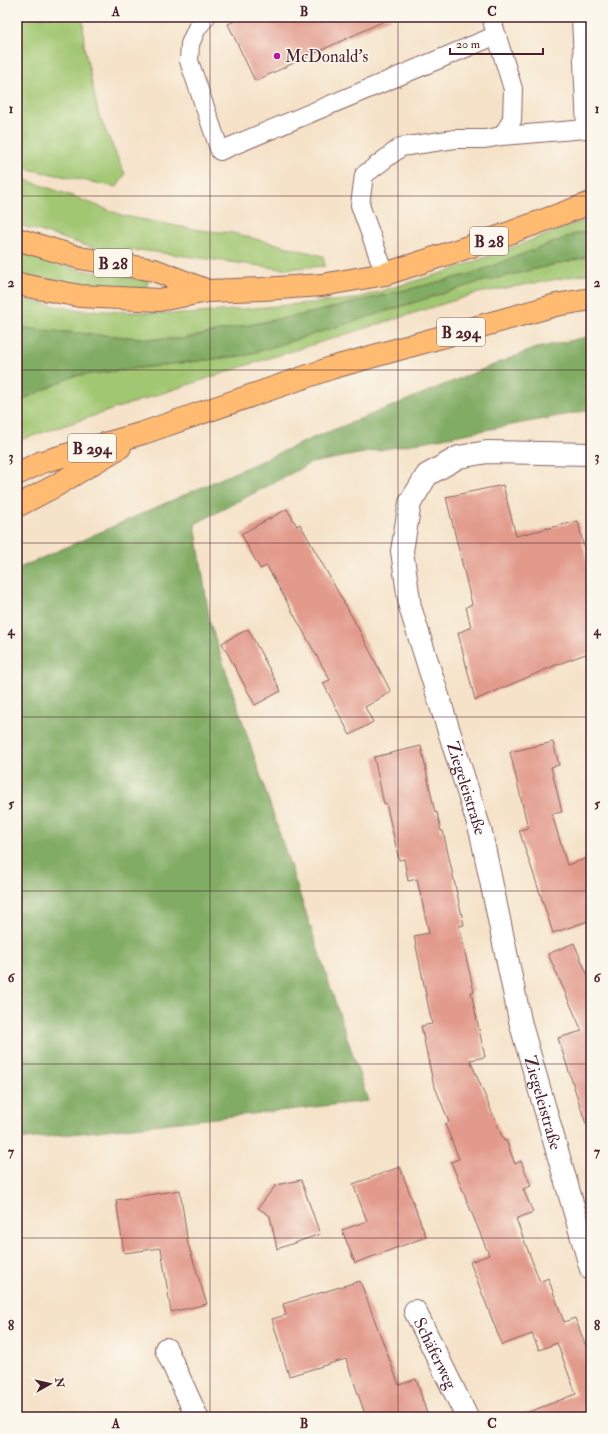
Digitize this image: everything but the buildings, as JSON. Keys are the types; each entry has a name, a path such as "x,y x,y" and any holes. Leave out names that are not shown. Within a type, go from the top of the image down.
{"main road":[{"name":"B 28","path":"17,284 80,296 159,300 208,291 264,290 322,285 386,274 493,240 591,203"},
{"name":"B 28","path":"17,239 80,258 154,270 208,291"},
{"name":"B 294","path":"17,474 42,462 143,433 331,368 556,305 591,299"},
{"name":"B 294","path":"17,506 55,486 143,433"}],"street":[{"name":"Ziegeleistraße","path":"591,454 487,452 459,457 427,475 410,503 402,551 410,608 481,832 521,1025 591,1269"},
{"name":"Schäferweg","path":"415,1311 466,1417"},
{"path":"166,1349 197,1417"}],"lane":[{"path":"206,17 197,28 190,44 189,61 220,151 497,35"},
{"path":"491,17 513,89 512,120 502,136"},
{"path":"386,274 360,205 364,175 401,147 455,139 486,139 502,136 588,129 581,17"}],"green space":[{"path":"17,17 83,17 84,46 99,116 125,174 117,187 17,167"},
{"path":"17,177 124,216 198,230 233,233 323,256 325,266 283,269 148,251 94,248 17,224"},
{"path":"591,218 591,231 575,234 471,274 315,312 182,339 151,339 17,327 17,298 76,310 188,314 355,299 449,271"},
{"path":"591,231 591,256 476,283 247,355 74,376 17,402 17,327 151,339 182,339 315,312 471,274 575,234"},
{"path":"17,252 76,269 148,281 147,287 122,290 76,286 17,274"},
{"path":"591,256 591,273 478,293 260,361 17,441 17,402 74,376 247,355 476,283"},
{"path":"591,336 591,410 311,463 195,524 210,623 368,1101 17,1140 17,571 19,568 313,438 533,349"}],"place":[{"name":"McDonald's","path":"277,56"}]}
